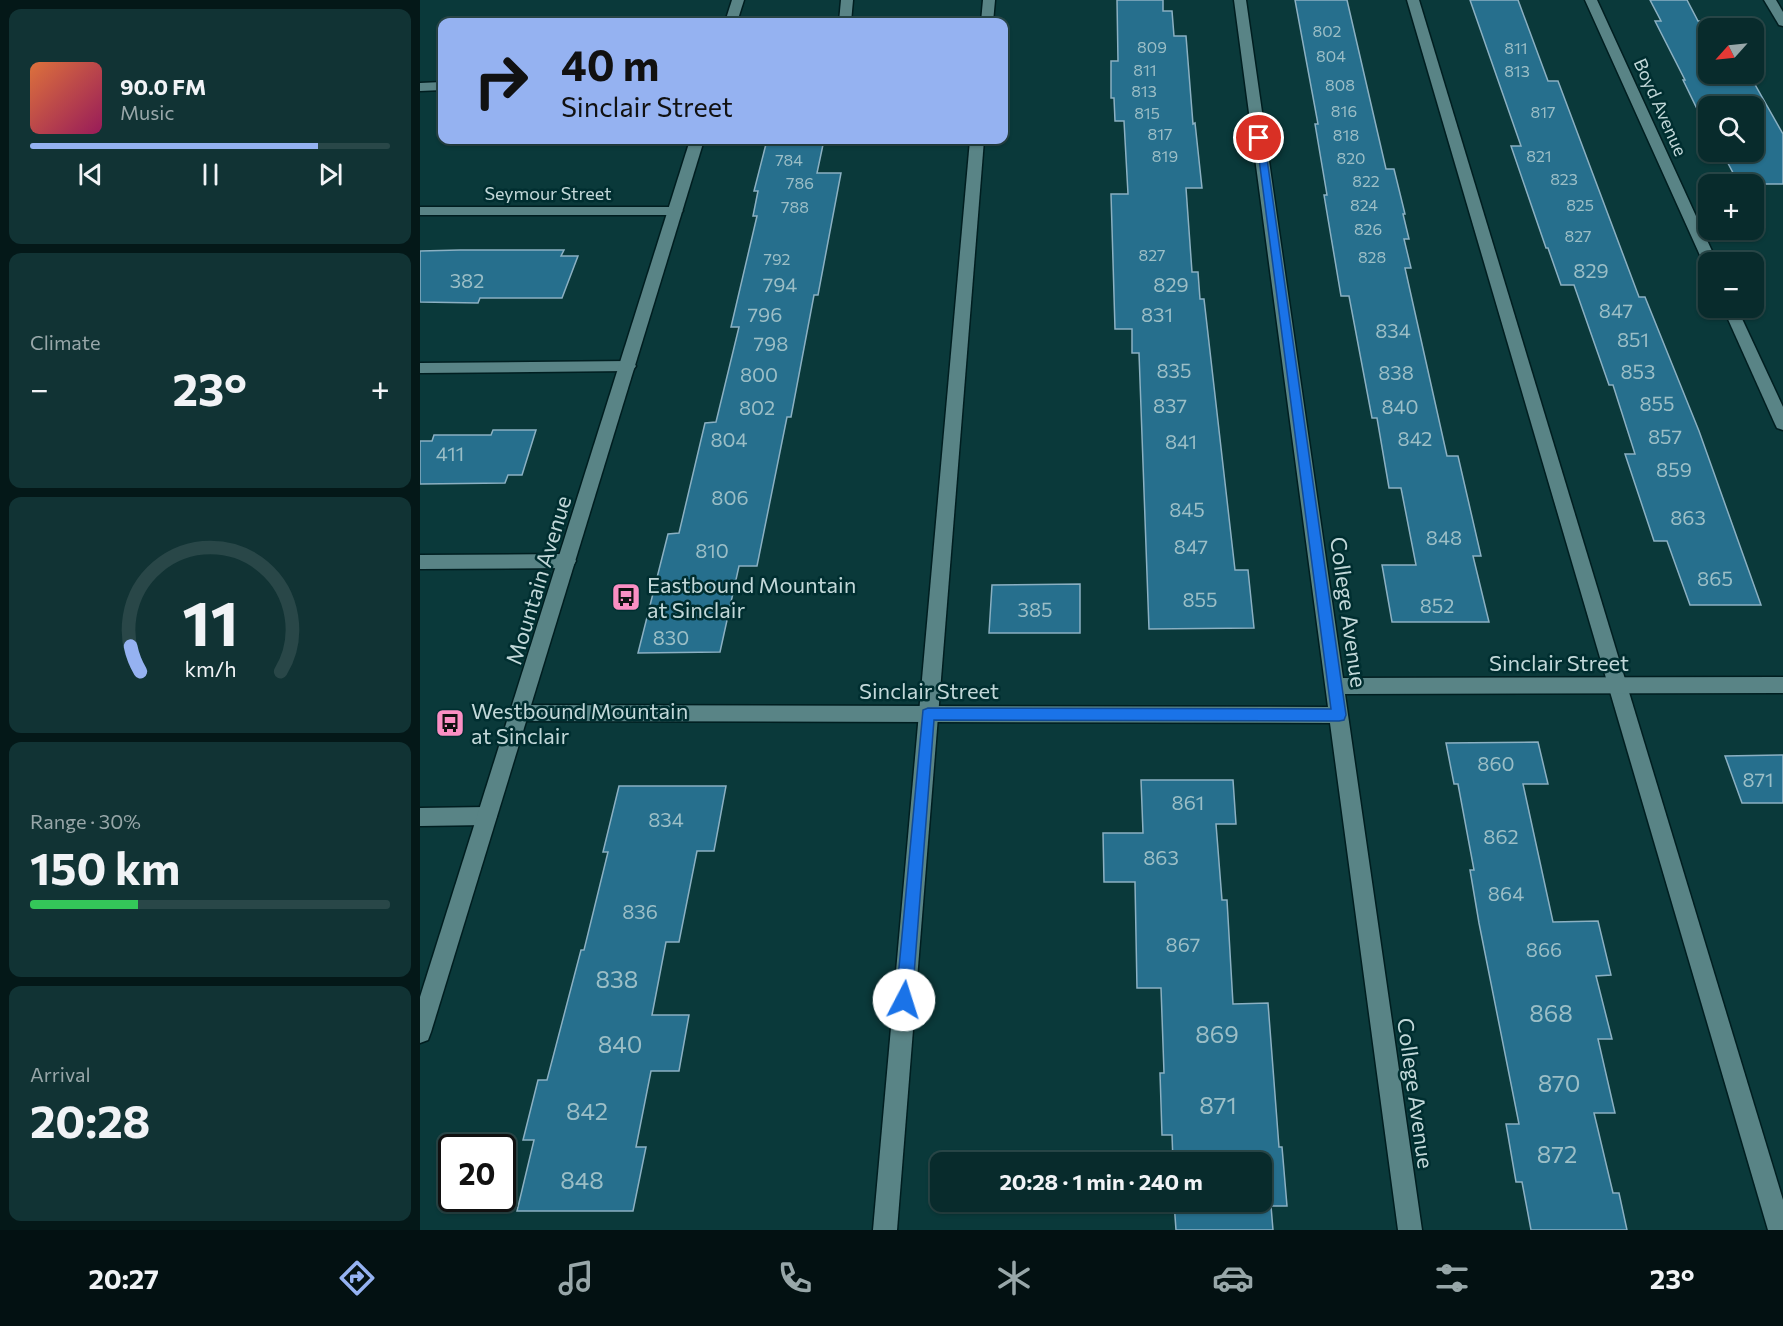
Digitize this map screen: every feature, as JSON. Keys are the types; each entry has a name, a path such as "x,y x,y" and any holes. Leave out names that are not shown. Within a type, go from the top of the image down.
{"street":[{"path":"732,18 738,0"},
{"path":"845,18 847,0"},
{"path":"987,18 989,0"},
{"name":"College Avenue","path":"1240,0 1410,1230"},
{"path":"1413,0 1780,1230"},
{"name":"Boyd Avenue","path":"1591,0 1705,252"},
{"path":"1770,0 1783,22"},
{"path":"420,87 438,86"},
{"name":"Mountain Avenue","path":"420,1032 696,144"},
{"path":"885,1230 977,144"},
{"name":"Seymour Street","path":"420,211 676,211"},
{"path":"1735,318 1783,424"},
{"path":"420,368 628,366"},
{"path":"420,562 567,561"},
{"name":"Sinclair Street","path":"1335,686 1783,685"},
{"name":"Sinclair Street","path":"520,713 1339,715"},
{"path":"420,817 487,816"}],"building":[{"path":"1117,0 1163,0 1163,11 1172,11 1174,36 1186,36 1193,124 1195,123 1202,188 1186,188 1192,272 1198,272 1200,299 1204,299 1235,570 1248,570 1254,628 1149,629 1139,353 1132,353 1132,329 1115,329 1111,194 1128,194 1124,121 1115,121 1114,98 1111,98 1111,61 1118,61"},
{"path":"1295,0 1347,0 1386,169 1394,169 1405,214 1403,214 1409,239 1404,239 1411,268 1405,268 1447,456 1458,456 1481,556 1473,556 1489,622 1392,622 1382,565 1416,565 1401,488 1389,488 1377,418 1372,418 1349,296 1341,296 1324,195 1327,195 1315,124 1318,124"},
{"path":"1470,0 1518,0 1548,81 1558,81 1639,297 1645,297 1699,431 1761,605 1690,605 1667,541 1654,541 1625,454 1635,454 1613,385 1609,385 1574,285 1561,285 1548,248 1546,248 1511,146 1521,146"},
{"path":"1650,0 1687,0 1698,21 1698,84 1755,84 1761,96 1698,96 1698,111 1655,21 1661,21"},
{"path":"1764,100 1783,134 1783,184 1764,184 1764,174 1734,174 1727,162 1764,162"},
{"path":"766,144 823,144 817,173 841,173 818,295 814,295 791,417 787,417 757,566 739,566 720,652 638,653 668,534 679,533 705,423 716,422 739,327 731,327 757,216 753,216 758,191 754,191"},
{"path":"564,250 561,256 578,256 562,298 480,298 478,303 420,302 420,251"},
{"path":"493,430 536,430 522,475 508,475 505,483 420,484 420,441 432,441 434,435 491,435"},
{"path":"1080,584 1080,633 989,633 992,585"},
{"path":"1538,742 1548,784 1523,784 1553,922 1598,921 1611,975 1596,976 1612,1039 1598,1039 1615,1113 1594,1113 1613,1193 1619,1193 1627,1230 1531,1230 1522,1182 1516,1182 1506,1124 1519,1124 1479,923 1470,870 1474,870 1458,784 1454,784 1446,743"},
{"path":"1783,755 1783,803 1742,803 1725,756"},
{"path":"1141,780 1233,780 1236,824 1216,824 1222,900 1227,900 1233,1004 1268,1003 1279,1147 1282,1147 1287,1206 1272,1206 1272,1152 1173,1152 1172,1135 1162,1135 1160,1073 1164,1073 1161,988 1137,988 1135,882 1104,882 1103,833 1143,833"},
{"path":"619,786 726,786 714,851 697,851 679,942 666,942 652,1015 689,1015 679,1071 651,1071 636,1147 646,1147 633,1211 517,1211 534,1140 523,1140 538,1080 547,1080 581,950 584,950 608,852 603,852"},
{"path":"1175,1212 1272,1212 1273,1230 1176,1230"}],"place":[{"name":"Eastbound Mountain at Sinclair","path":"626,597"},
{"name":"Westbound Mountain at Sinclair","path":"450,723"}],"route":[{"path":"904,1000 928,714 1339,715 1259,138"}]}
